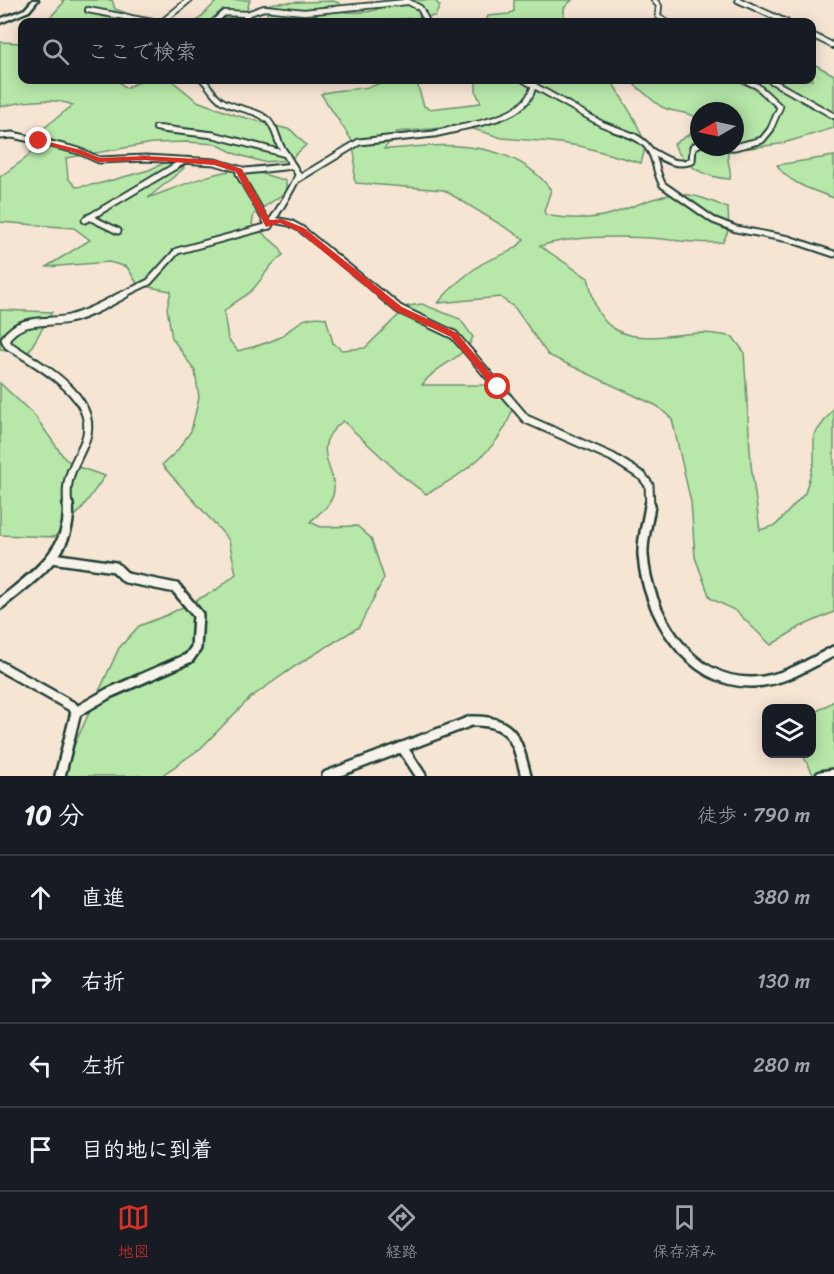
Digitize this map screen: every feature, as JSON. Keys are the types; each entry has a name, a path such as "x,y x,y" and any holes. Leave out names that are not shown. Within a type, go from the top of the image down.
{"main road":[{"path":"0,21 27,10 36,0"}],"street":[{"path":"167,18 189,0"},
{"path":"654,0 659,6 658,16 661,18"},
{"path":"738,0 777,18"},
{"path":"218,18 224,13 247,14 264,8 304,12 406,1 420,8 423,18"},
{"path":"88,10 131,18"},
{"path":"245,18 247,14"},
{"path":"816,37 834,46"},
{"path":"206,84 222,101 258,113 271,121 298,174 298,179"},
{"path":"271,223 286,195 298,179 359,142 434,134 503,117 520,106 533,90 534,84 602,124 639,138 651,151 670,162 688,164 692,161 692,156"},
{"path":"744,146 756,145 766,140 780,107 753,84"},
{"path":"777,84 834,116"},
{"path":"156,128 214,135 286,154"},
{"path":"0,136 13,135 39,141 79,151 99,160 145,158 215,162 239,170 260,171 292,166"},
{"path":"651,151 658,177 663,185 713,220 736,229 789,239 834,254"},
{"path":"118,231 87,218 184,161"},
{"path":"239,170 271,223"},
{"path":"0,604 52,558 66,538 69,523 67,483 70,468 86,437 89,426 86,414 71,389 8,345 5,339 8,333 28,323 68,319 81,315 149,282 162,269 169,256 177,251 271,223 290,223 301,229 399,309 454,335 526,419 623,462 644,478 649,485 651,501 644,534 643,557 653,602 667,630 697,661 726,677 754,682 801,668 834,651"},
{"path":"52,558 114,567 126,578 176,588 198,615 196,648 189,658 109,693 76,712"},
{"path":"0,666 73,706 76,712 60,776"},
{"path":"327,776 471,721 486,719 497,721 507,728 519,749 526,776"},
{"path":"402,747 421,776"},
{"path":"821,776 834,774"}],"green space":[{"path":"62,0 112,0 115,9 140,18 50,18 64,2"},
{"path":"218,0 250,0 246,13 240,17 200,18"},
{"path":"391,0 434,0 440,6 435,16 413,18 267,18 267,5 274,3 333,1 339,3 345,12 376,10"},
{"path":"514,0 572,0 564,8 564,18 487,18 514,11"},
{"path":"0,42 18,43 18,84 122,84 126,88 134,84 176,84 197,101 235,115 291,130 306,145 290,160 263,162 236,154 216,144 153,143 66,158 68,178 76,187 98,184 149,170 166,162 182,164 184,168 148,198 207,176 231,171 253,171 286,181 286,192 254,214 252,224 280,248 283,255 251,291 224,312 228,339 238,351 280,337 306,319 318,317 326,318 333,343 342,350 365,348 408,306 422,304 460,319 473,337 463,352 434,372 422,385 509,385 512,396 513,403 509,418 492,445 467,469 426,494 401,475 343,421 331,432 325,453 334,492 328,505 310,522 321,527 357,526 371,538 384,578 359,627 297,665 250,698 201,748 161,776 60,776 119,648 139,626 167,615 216,590 236,574 229,540 162,465 177,451 191,431 199,398 195,371 172,338 167,308 171,291 138,285 127,267 109,262 46,267 90,240 74,228 0,222 0,177 26,158 39,142 34,136 73,105 56,101 37,101 0,107"},
{"path":"816,65 834,75 834,128 780,144 744,149 744,102 690,102 690,115 662,107 634,84 816,84"},
{"path":"417,84 424,106 429,109 481,103 476,92 476,84 613,84 635,120 646,145 641,163 580,146 502,138 464,126 397,132 384,149 460,146 495,152 511,158 526,166 551,190 544,211 546,215 571,218 595,217 661,197 679,194 698,197 728,208 729,229 723,242 600,237 554,242 540,246 588,278 597,309 605,322 616,330 643,337 701,333 733,337 744,352 751,465 760,530 776,525 805,493 814,462 814,435 834,408 834,612 800,627 771,645 736,611 710,598 695,557 691,502 672,419 657,406 548,355 515,308 500,297 438,303 452,287 474,269 515,248 524,239 444,190 356,183 354,178 355,157 351,139 321,94 371,86"},
{"path":"690,134 690,156 728,156 730,179 697,170 683,159 674,144"},
{"path":"834,156 834,198 794,182 777,165"},
{"path":"0,310 52,312 28,353 0,349"},
{"path":"0,383 35,416 65,459 78,467 105,476 80,511 54,537 0,535"},
{"path":"834,701 834,776 814,776 804,758 816,758 816,712"}],"route":[{"path":"39,141 79,151 99,160 145,158 215,162 239,170 239,174 269,226 273,220 290,223 301,229 399,309 454,335 498,387"}]}
